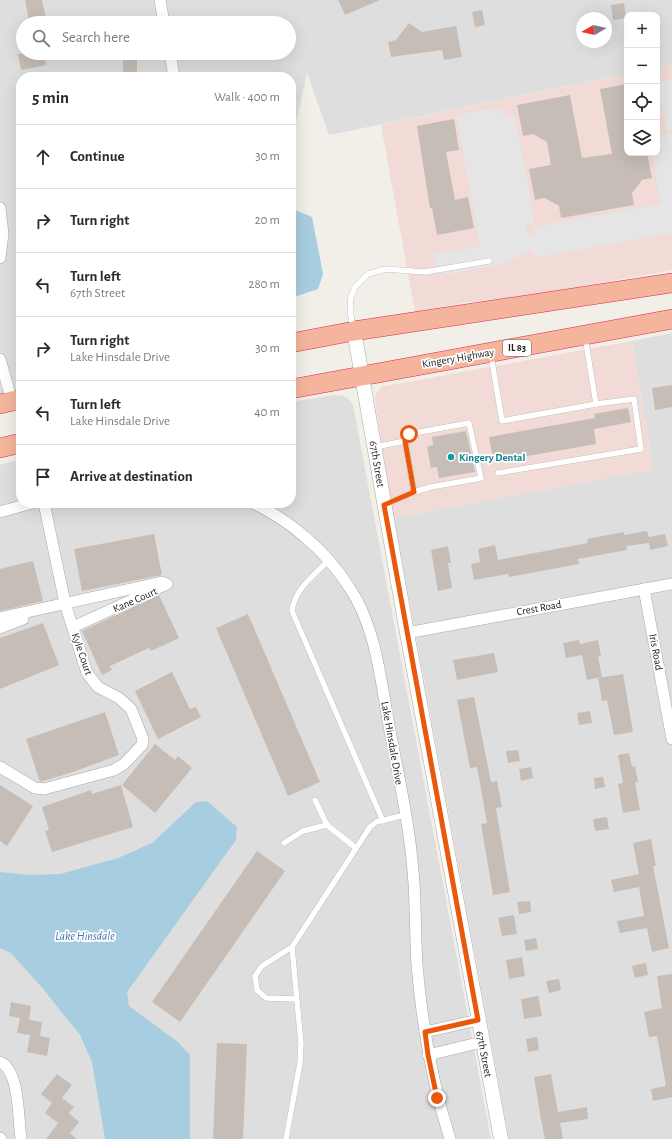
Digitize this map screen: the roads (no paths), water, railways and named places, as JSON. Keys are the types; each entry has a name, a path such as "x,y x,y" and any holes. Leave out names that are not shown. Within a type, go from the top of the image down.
{"highway":[{"path":"296,342 354,331 672,283"},
{"name":"Kingery Highway","path":"296,388 672,320"},
{"path":"0,448 16,444"}],"street":[{"path":"160,0 163,16"},
{"path":"171,60 173,72"},
{"path":"0,208 3,234 0,258"},
{"name":"67th Street","path":"354,331 407,633 501,1139"},
{"path":"0,359 11,401"},
{"path":"0,512 16,508"},
{"name":"Kyle Court","path":"0,767 35,788 44,789 114,770 124,764 142,745 143,739 131,709 119,698 98,687 87,673 65,603 45,508"},
{"name":"Lake Hinsdale Drive","path":"262,508 302,534 350,587 363,614 375,648 405,815 413,871 418,965 428,1055 437,1098 450,1139"},
{"name":"Kane Court","path":"0,618 162,582 167,584 73,627"},
{"name":"Crest Road","path":"407,633 672,584"},
{"name":"Iris Road","path":"644,589 672,739"},
{"name":"Kane Court","path":"0,628 65,603"},
{"path":"425,1032 478,1020"},
{"path":"428,1055 482,1042"},
{"path":"0,1062 5,1064 14,1077 21,1139"}],"lane":[{"path":"354,331 350,309 351,297 355,286 368,274 386,270 425,272 490,261"},
{"path":"584,335 596,404"},
{"path":"490,352 502,421 596,404 634,399 641,449 498,473"},
{"path":"384,505 414,492 431,487 481,478 469,423 409,434 405,441 414,492"},
{"path":"374,447 405,441"},
{"path":"328,561 300,590 293,600 292,611 383,821"},
{"path":"315,800 327,825 356,848"},
{"path":"296,999 266,998 257,990 255,976 262,966 292,947 370,828 376,822 405,815"},
{"path":"284,843 303,831 327,825"},
{"path":"286,1139 300,1063 301,1044 292,947"}],"water":[{"path":"296,210 312,217 323,274 318,289 297,296"},
{"name":"Lake Hinsdale","path":"207,801 237,827 236,840 127,992 129,1006 178,1042 190,1055 190,1139 105,1139 92,1062 80,1035 44,990 11,953 0,948 0,872 30,875 60,874 118,858 152,843 196,802"}],"place":[{"name":"Kingery Dental","path":"451,457"}]}
